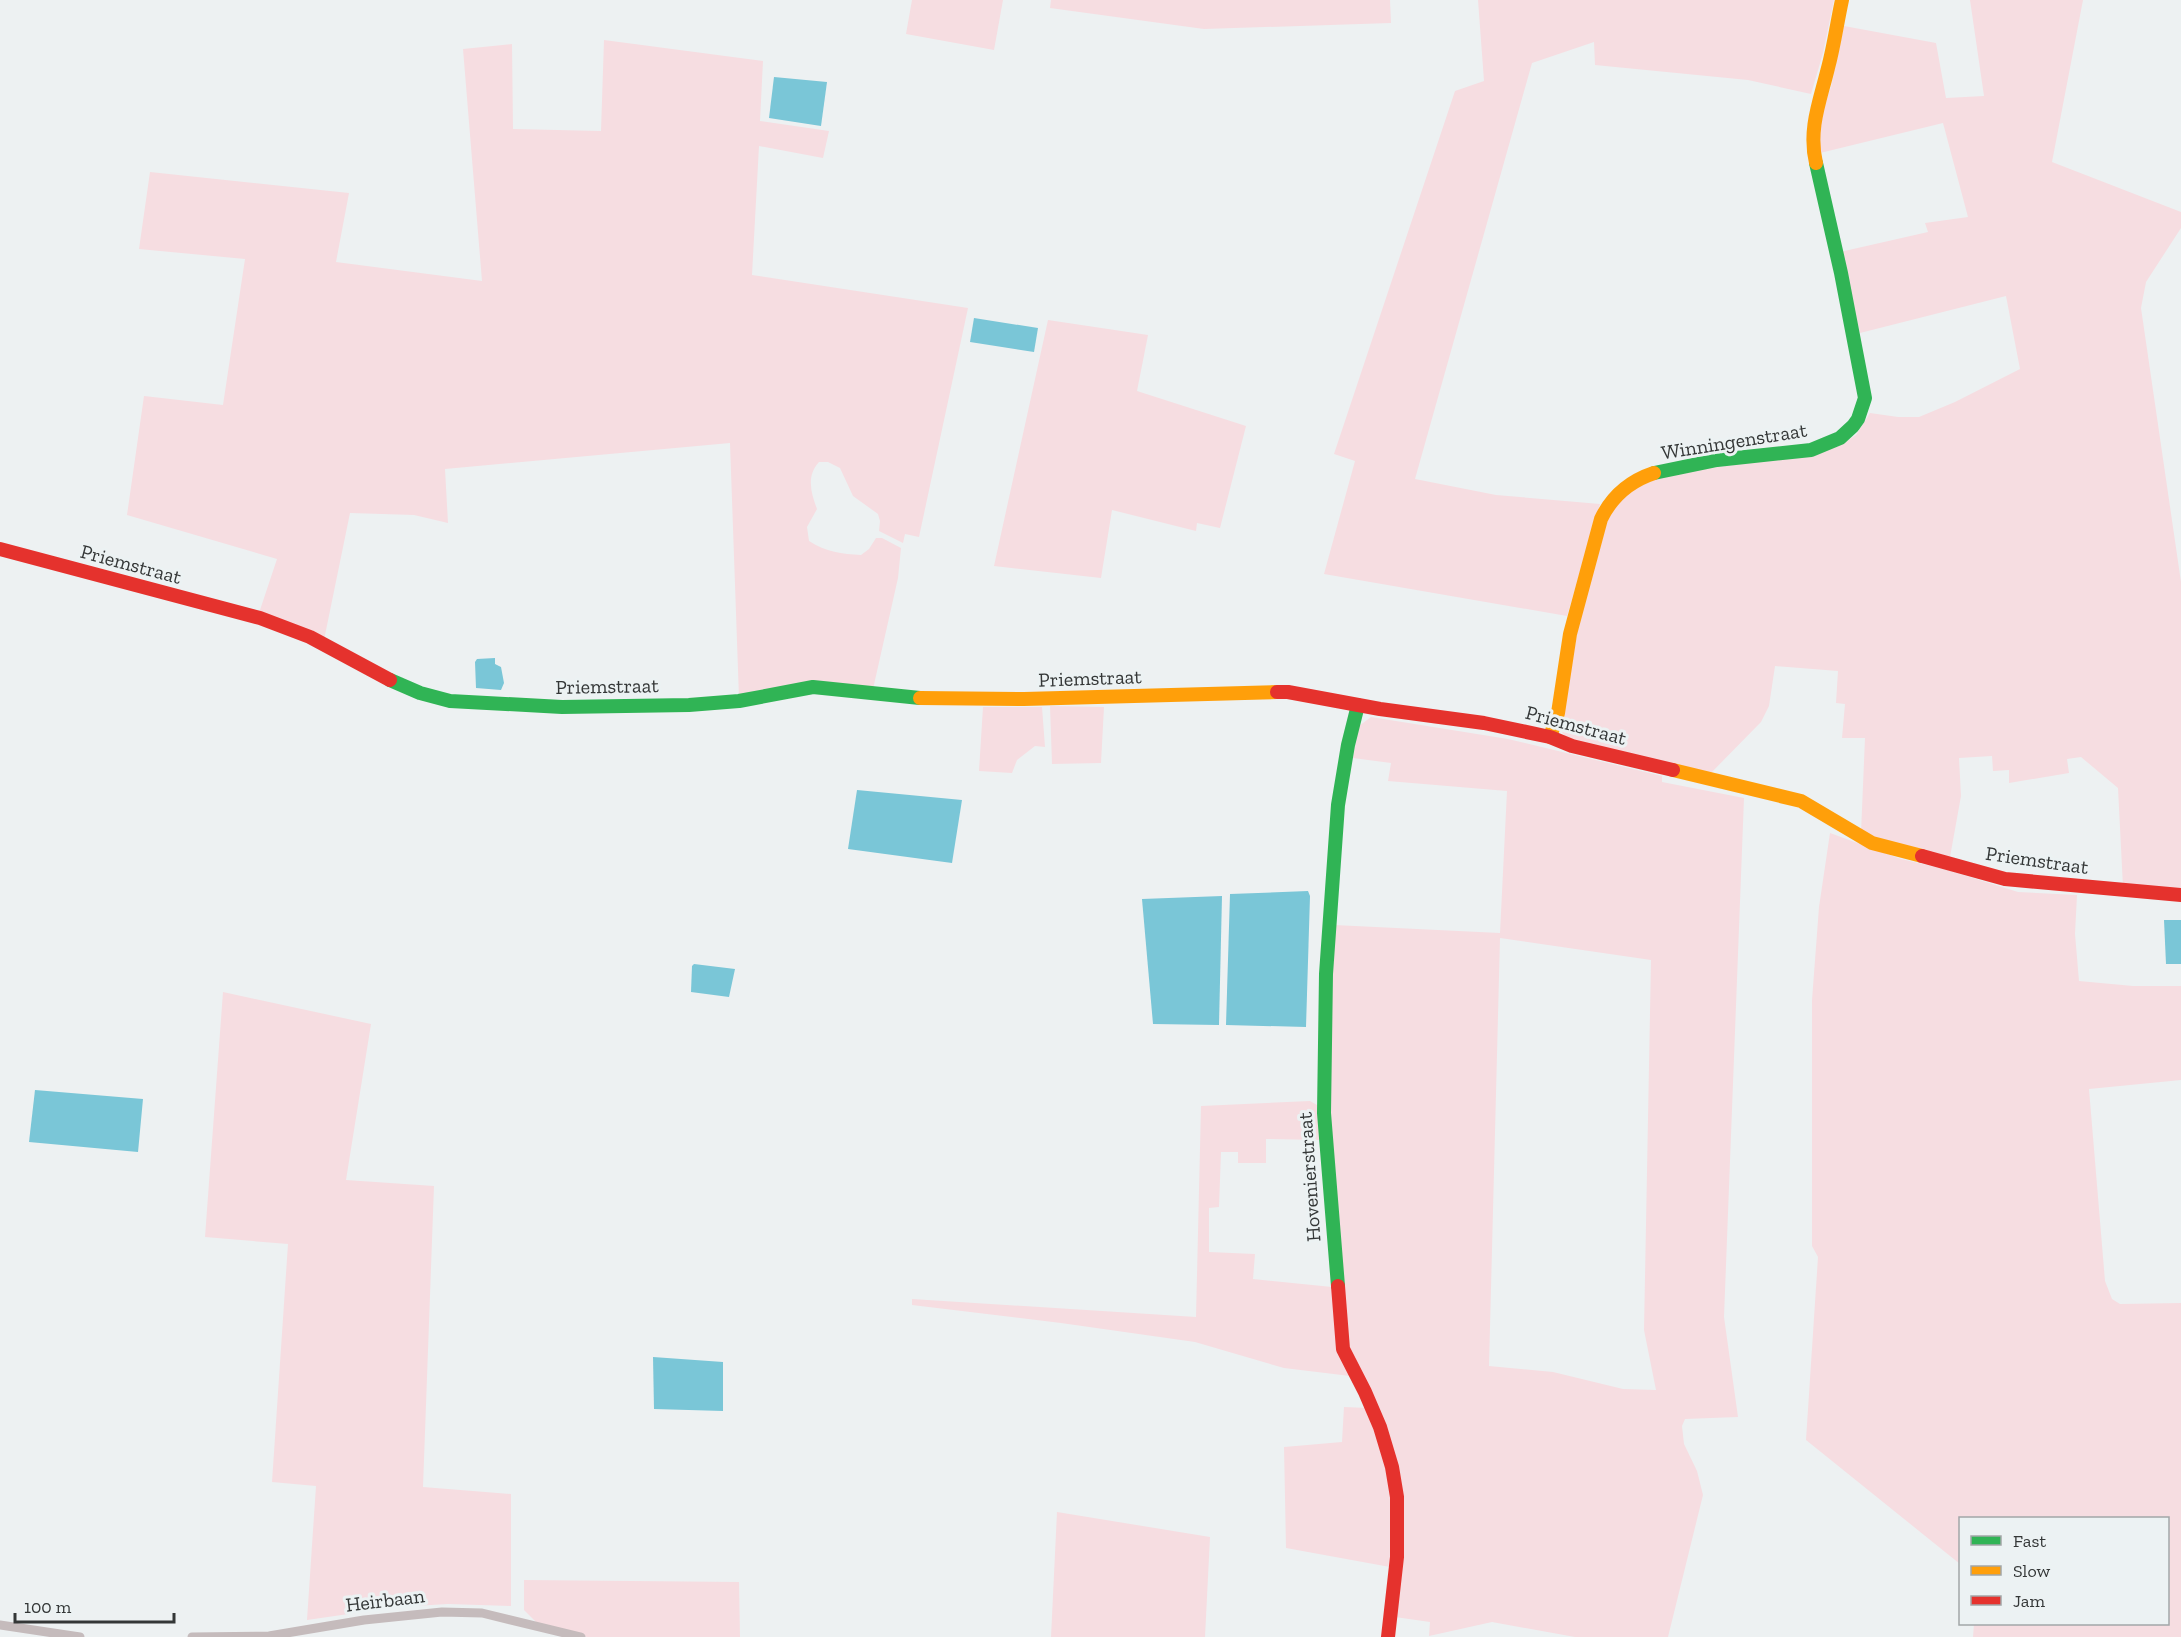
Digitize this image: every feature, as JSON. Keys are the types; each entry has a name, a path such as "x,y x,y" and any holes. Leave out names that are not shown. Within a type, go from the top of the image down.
{"street":[{"name":"Winningenstraat","path":"1550,737 1557,718 1570,634 1591,552 1607,505 1631,483 1682,465 1811,450 1831,443 1847,434 1857,423 1862,412 1865,398 1841,273 1814,155 1815,114 1828,69 1842,0"},
{"name":"Priemstraat","path":"0,549 260,618 310,637 390,680 420,693 450,701 562,707 689,705 739,701 813,687 928,699 1024,699 1288,692 1309,694 1358,705 1459,719 1550,737 1572,746 1801,801 1872,843 2005,879 2181,895"},
{"name":"Hovenierstraat","path":"1358,705 1338,805 1331,877 1326,974 1324,1113 1343,1349 1349,1365 1368,1397 1394,1476 1398,1509 1396,1561 1388,1637"},
{"name":"Heirbaan","path":"192,1637 269,1636 364,1620 442,1612 482,1613 581,1637"},
{"path":"0,1625 80,1637"}],"shaded area":[{"path":"912,0 1003,0 994,50 906,34"},
{"path":"1051,0 1390,0 1391,23 1204,29 1050,8"},
{"path":"1478,0 1834,0 1823,53 1811,94 1748,80 1595,65 1594,42 1532,63 1415,479 1496,495 1600,504 1567,616 1324,574 1355,461 1334,454 1455,91 1484,81"},
{"path":"1970,0 2083,0 2052,162 2181,212 2181,228 2146,282 2141,308 2181,582 2181,892 2123,887 2118,788 2081,757 2067,759 2069,773 2009,783 2009,770 1993,771 1992,756 1959,758 1961,796 1950,857 1899,846 1861,833 1865,738 1842,738 1845,704 1836,703 1838,671 1775,666 1769,706 1761,722 1709,775 1566,738 1562,732 1579,622 1610,512 1629,491 1671,473 1811,455 1844,443 1856,435 1870,413 1919,417 1955,402 2020,369 2006,296 1860,333 1840,252 1928,232 1925,223 1968,217 1943,123 1820,153 1818,121 1831,87 1844,26 1936,43 1946,98 1984,96"},
{"path":"604,40 763,61 760,121 829,131 823,158 759,146 752,275 968,308 919,537 905,534 903,543 879,531 878,514 853,496 840,468 828,462 819,462 812,473 812,491 817,509 807,527 809,541 828,550 854,555 861,555 869,549 876,538 882,538 901,548 898,578 873,689 739,698 730,443 445,469 448,523 414,515 350,513 324,640 259,613 277,559 127,515 144,396 223,405 245,259 139,249 150,172 349,193 336,262 482,281 463,49 512,44 513,129 601,131"},
{"path":"1048,320 1148,335 1137,391 1246,426 1220,528 1197,523 1196,531 1112,510 1101,578 994,566"},
{"path":"1050,706 1104,707 1101,763 1052,764"},
{"path":"983,707 1042,707 1045,747 1035,746 1017,760 1012,773 979,771"},
{"path":"1371,717 1508,739 1662,776 1662,782 1744,798 1724,1317 1738,1417 1685,1419 1682,1426 1684,1444 1697,1471 1703,1495 1668,1637 1575,1637 1492,1622 1429,1636 1430,1622 1395,1617 1402,1495 1351,1355 1346,1335 1329,1116 1334,925 1500,933 1507,791 1388,781 1391,763 1353,758 1359,726","holes":["1500,938 1651,960 1644,1330 1656,1390 1623,1389 1553,1372 1489,1366"]},
{"path":"1830,833 1901,859 1944,869 2018,892 2077,895 2075,934 2079,981 2133,986 2181,986 2181,1080 2089,1089 2105,1281 2112,1299 2120,1304 2181,1303 2181,1637 1973,1637 1974,1625 2169,1625 2169,1517 1959,1517 1959,1563 1806,1440 1818,1257 1812,1246 1812,1000 1819,907"},
{"path":"223,992 371,1024 346,1180 434,1186 423,1487 511,1494 511,1606 448,1604 397,1607 307,1620 316,1486 272,1482 288,1244 205,1237"},
{"path":"1310,1101 1317,1105 1320,1140 1266,1139 1266,1163 1238,1163 1238,1152 1221,1152 1219,1207 1209,1208 1209,1252 1255,1254 1253,1279 1332,1287 1350,1376 1284,1368 1195,1342 912,1305 912,1299 1196,1317 1201,1106"},
{"path":"1344,1407 1368,1408 1390,1477 1393,1525 1390,1567 1286,1548 1284,1447 1342,1442"},
{"path":"1057,1512 1210,1537 1205,1637 1051,1637"},
{"path":"524,1580 739,1582 740,1637 587,1637 538,1624 524,1610"}],"water":[{"path":"774,77 827,82 821,126 769,118"},
{"path":"974,318 1038,328 1034,352 970,342"},
{"path":"495,658 495,664 501,667 504,683 501,690 476,688 475,662 477,659"},
{"path":"857,790 962,800 952,863 848,849"},
{"path":"1308,891 1310,896 1306,1027 1226,1025 1230,894"},
{"path":"1222,896 1219,1025 1153,1024 1142,899"},
{"path":"2164,920 2181,920 2181,964 2166,964"},
{"path":"694,964 735,969 729,997 691,992"},
{"path":"35,1090 143,1099 138,1152 29,1142"},
{"path":"653,1357 723,1362 723,1411 654,1409"}],"traffic: fast":[{"path":"1654,473 1717,460 1811,450 1840,438 1858,419 1865,398 1841,273 1816,163"},
{"path":"390,680 420,693 450,701 562,707 689,705 739,701 813,687 920,698"},
{"path":"1338,1286 1324,1113 1326,974 1338,805 1348,745 1358,705"}],"traffic: slow":[{"path":"1816,163 1814,127 1842,0"},
{"path":"1550,737 1558,713 1570,634 1601,519 1616,496 1637,480 1654,473"},
{"path":"920,698 1024,699 1277,692"},
{"path":"1673,770 1801,801 1872,843 1922,856"}],"traffic: jam":[{"path":"0,549 260,618 310,637 390,680"},
{"path":"1277,692 1484,723 1550,737 1572,746 1673,770"},
{"path":"1922,856 2005,879 2181,895"},
{"path":"1338,1286 1343,1349 1380,1427 1392,1467 1397,1497 1397,1557 1388,1637"}]}
